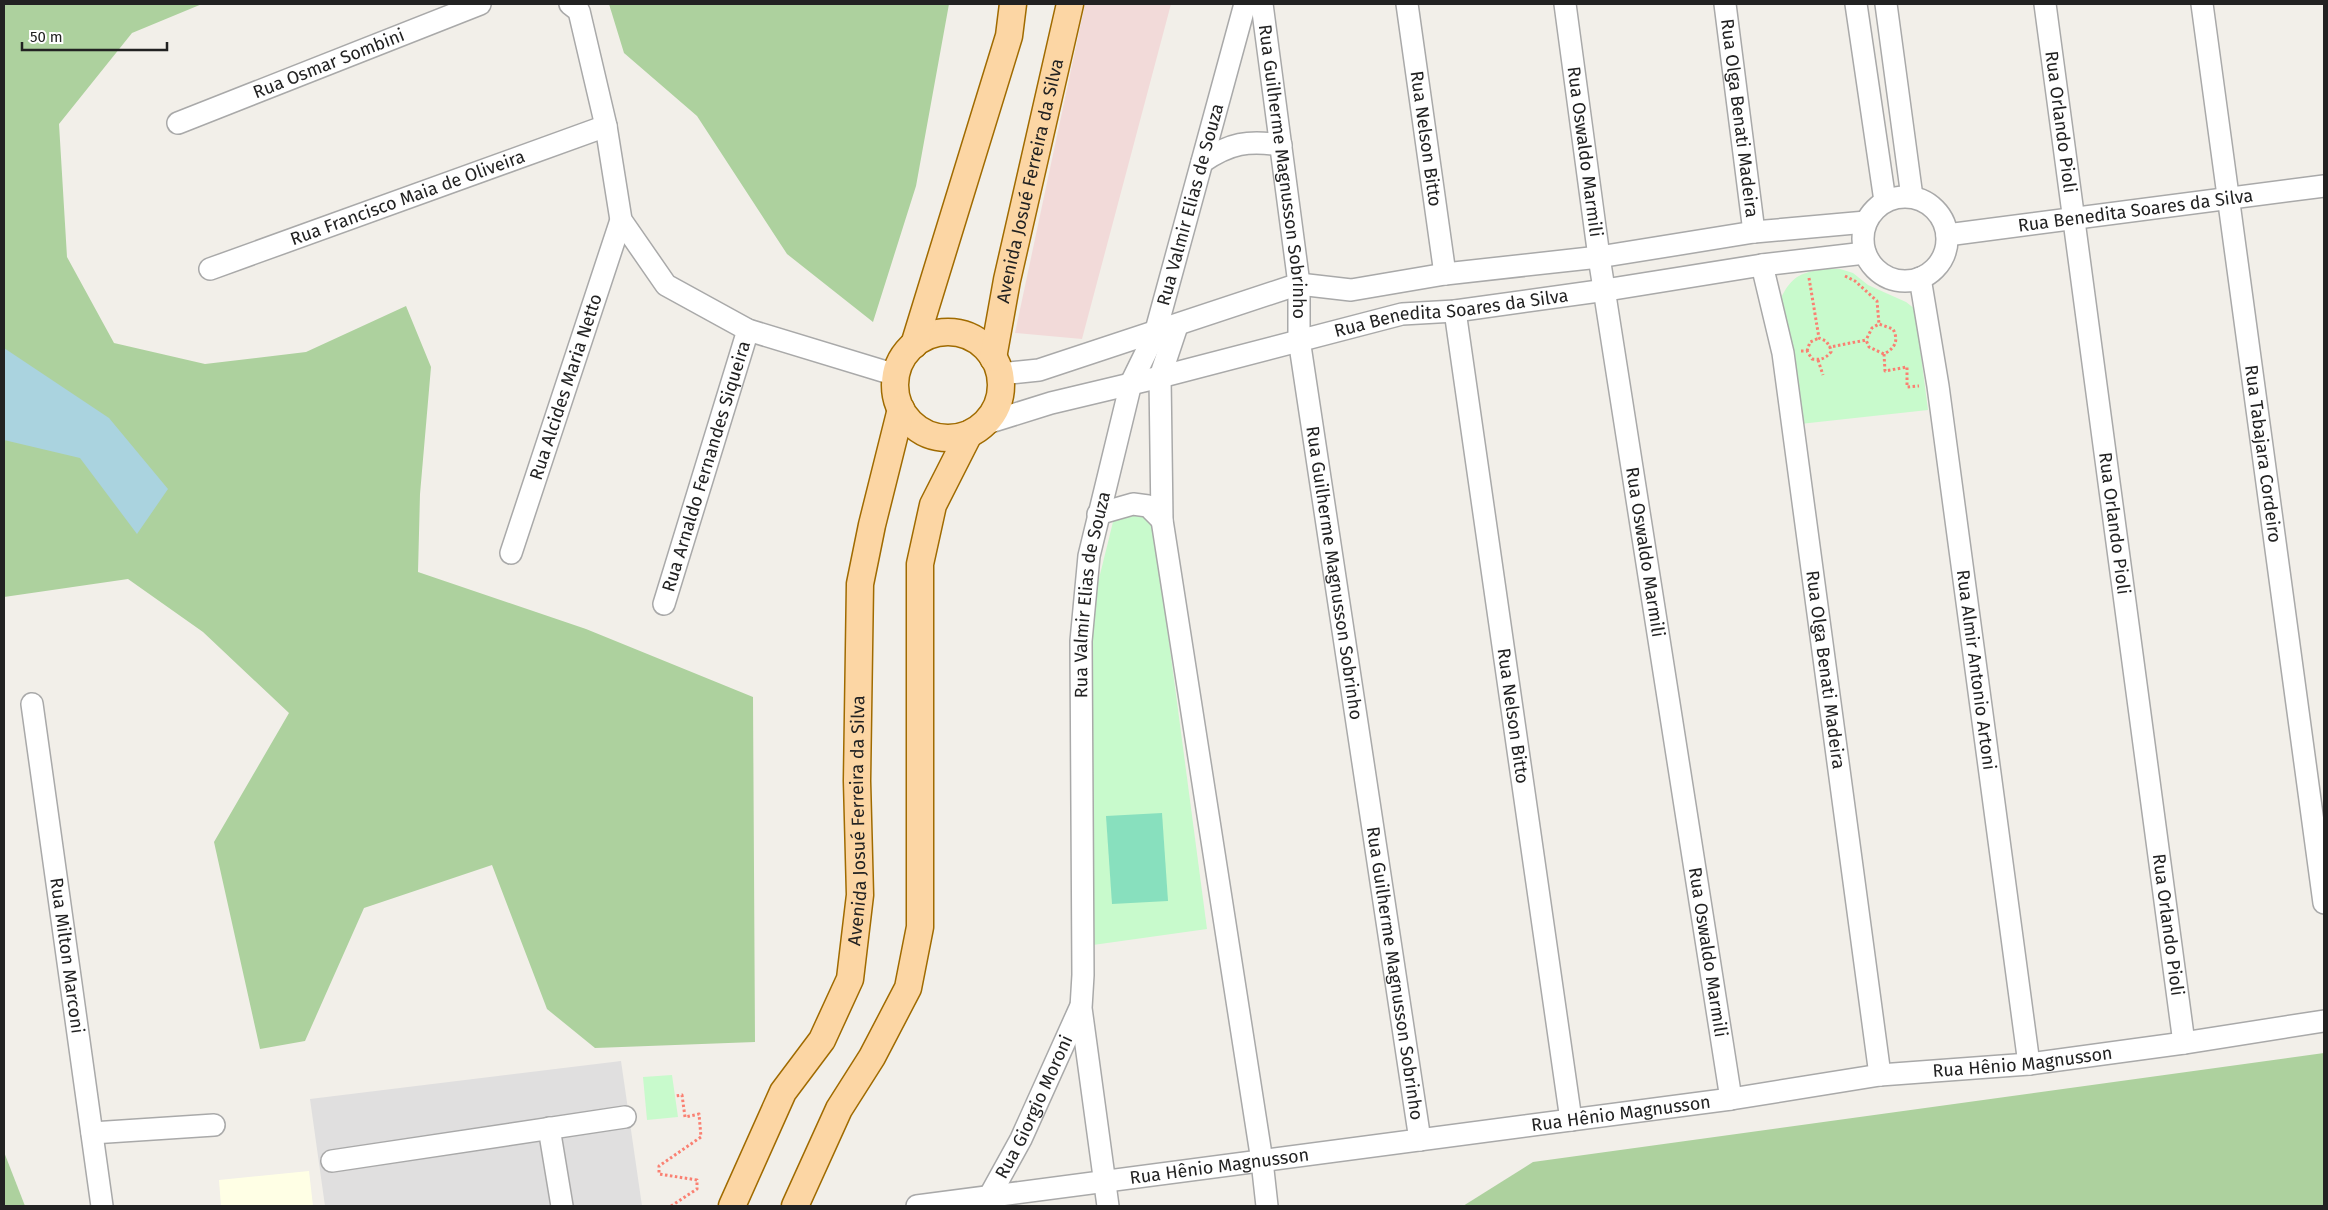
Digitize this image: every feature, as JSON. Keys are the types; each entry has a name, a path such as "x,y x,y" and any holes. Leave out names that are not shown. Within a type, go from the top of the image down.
{"main road":[{"path":"914,345 1009,36 1012,4"},
{"name":"Avenida Josué Ferreira da Silva","path":"997,366 1007,280 1070,4"},
{"path":"795,1206 839,1109 872,1058 908,988 920,927 920,564 932,505 978,428 996,409 1001,392 997,366 981,344 965,335 947,332 930,336 914,345 902,358 896,375 896,392 900,409 910,423 924,433 940,438 957,438 978,428"},
{"name":"Avenida Josué Ferreira da Silva","path":"732,1206 783,1092 822,1040 850,979 860,895 856,781 860,584 900,409"}],"street":[{"name":"Rua Osmar Sombini","path":"178,123 480,4"},
{"path":"570,4 579,11 606,126 621,220 666,285 748,330 896,375"},
{"name":"Rua Valmir Elias de Souza","path":"1108,1206 1080,1008 1083,975 1081,641 1089,556 1131,383 1155,334 1245,4"},
{"name":"Rua Guilherme Magnusson Sobrinho","path":"1262,4 1299,284 1299,339 1420,1140"},
{"name":"Rua Nelson Bitto","path":"1406,4 1445,274"},
{"name":"Rua Oswaldo Marmili","path":"1565,4 1599,257 1606,290 1731,1099"},
{"name":"Rua Olga Benati Madeira","path":"1725,4 1754,232"},
{"path":"1856,4 1885,201"},
{"path":"1886,4 1912,197"},
{"name":"Rua Orlando Pioli","path":"2045,4 2184,1043"},
{"name":"Rua Tabajara Cordeiro","path":"2202,4 2230,198 2324,903"},
{"name":"Rua Francisco Maia de Oliveira","path":"210,269 606,126"},
{"path":"1202,162 1220,150 1236,144 1258,141 1281,145"},
{"name":"Rua Benedita Soares da Silva","path":"1946,235 2324,186"},
{"path":"1898,197 1912,197 1925,202 1935,210 1943,222 1946,248 1941,261 1932,271 1920,278 1907,281 1893,280 1880,273 1870,263 1865,253 1862,236 1866,222 1873,210 1885,201 1898,197"},
{"name":"Rua Alcides Maria Netto","path":"511,553 621,220"},
{"name":"Rua Benedita Soares da Silva","path":"997,366 1039,370 1155,334 1299,284 1352,290 1445,274 1599,257 1754,232 1866,222"},
{"name":"Rua Benedita Soares da Silva","path":"978,428 1051,403 1160,377 1299,339 1402,314 1455,310 1606,290 1762,265 1865,253"},
{"name":"Rua Olga Benati Madeira","path":"1762,265 1783,354 1880,1076"},
{"name":"Rua Almir Antonio Artoni","path":"1920,278 1938,386 2029,1064"},
{"name":"Rua Nelson Bitto","path":"1455,310 1571,1120"},
{"path":"1177,326 1160,377 1162,520 1262,1161 1267,1206"},
{"name":"Rua Arnaldo Fernandes Siqueira","path":"664,604 748,330"},
{"path":"1098,514 1133,504 1148,506 1162,520"},
{"name":"Rua Milton Marconi","path":"32,704 102,1206"},
{"name":"Rua Giorgio Moroni","path":"989,1202 1021,1139 1080,1008"},
{"name":"Rua Hênio Magnusson","path":"918,1206 989,1202 1105,1182 1731,1099 1880,1076 2029,1064 2184,1043 2324,1021"},
{"path":"332,1161 626,1117"},
{"path":"92,1133 214,1124"},
{"path":"550,1128 562,1206"}],"path":[{"path":"1838,274 1855,281 1877,301 1879,324"},
{"path":"1814,275 1809,276 1818,338"},
{"path":"1879,324 1893,329 1896,335 1896,343 1891,350 1884,354 1869,347 1866,340 1872,328 1879,324"},
{"path":"1818,338 1826,341 1831,352 1826,358 1818,360 1812,359 1807,350 1810,342 1818,338"},
{"path":"1830,347 1866,340"},
{"path":"1783,354 1807,350"},
{"path":"1884,354 1885,371 1907,367 1907,387 1938,386"},
{"path":"1818,360 1823,374"},
{"path":"670,1206 697,1189 697,1180 659,1174 659,1166 701,1137 700,1114 685,1117 682,1096 675,1096"}],"shaded area":[{"path":"1085,4 1171,4 1082,339 1015,333"},
{"path":"621,1061 642,1206 325,1206 310,1099"},
{"path":"309,1171 313,1206 221,1206 219,1180"}],"green space":[{"path":"4,4 202,4 132,33 59,124 67,257 114,343 205,364 306,352 406,306 431,367 420,494 418,572 586,629 753,697 755,1042 595,1048 547,1009 492,865 364,908 305,1041 260,1049 214,842 289,713 203,632 128,579 4,597"},
{"path":"609,4 949,4 916,186 873,322 787,254 697,116 624,53"},
{"path":"1826,269 1840,269 1853,273 1868,285 1906,302 1915,309 1928,410 1800,424 1781,298 1789,284 1799,276"},
{"path":"1139,512 1151,521 1154,528 1207,929 1093,945 1087,627 1113,522 1118,516"},
{"path":"1162,813 1168,901 1112,904 1106,816"},
{"path":"2324,1053 2324,1206 1463,1206 1533,1162"},
{"path":"672,1075 678,1117 647,1120 643,1077"},
{"path":"4,1152 25,1206 4,1206"}],"water":[{"path":"4,348 109,418 168,489 137,534 80,458 4,440"}]}
